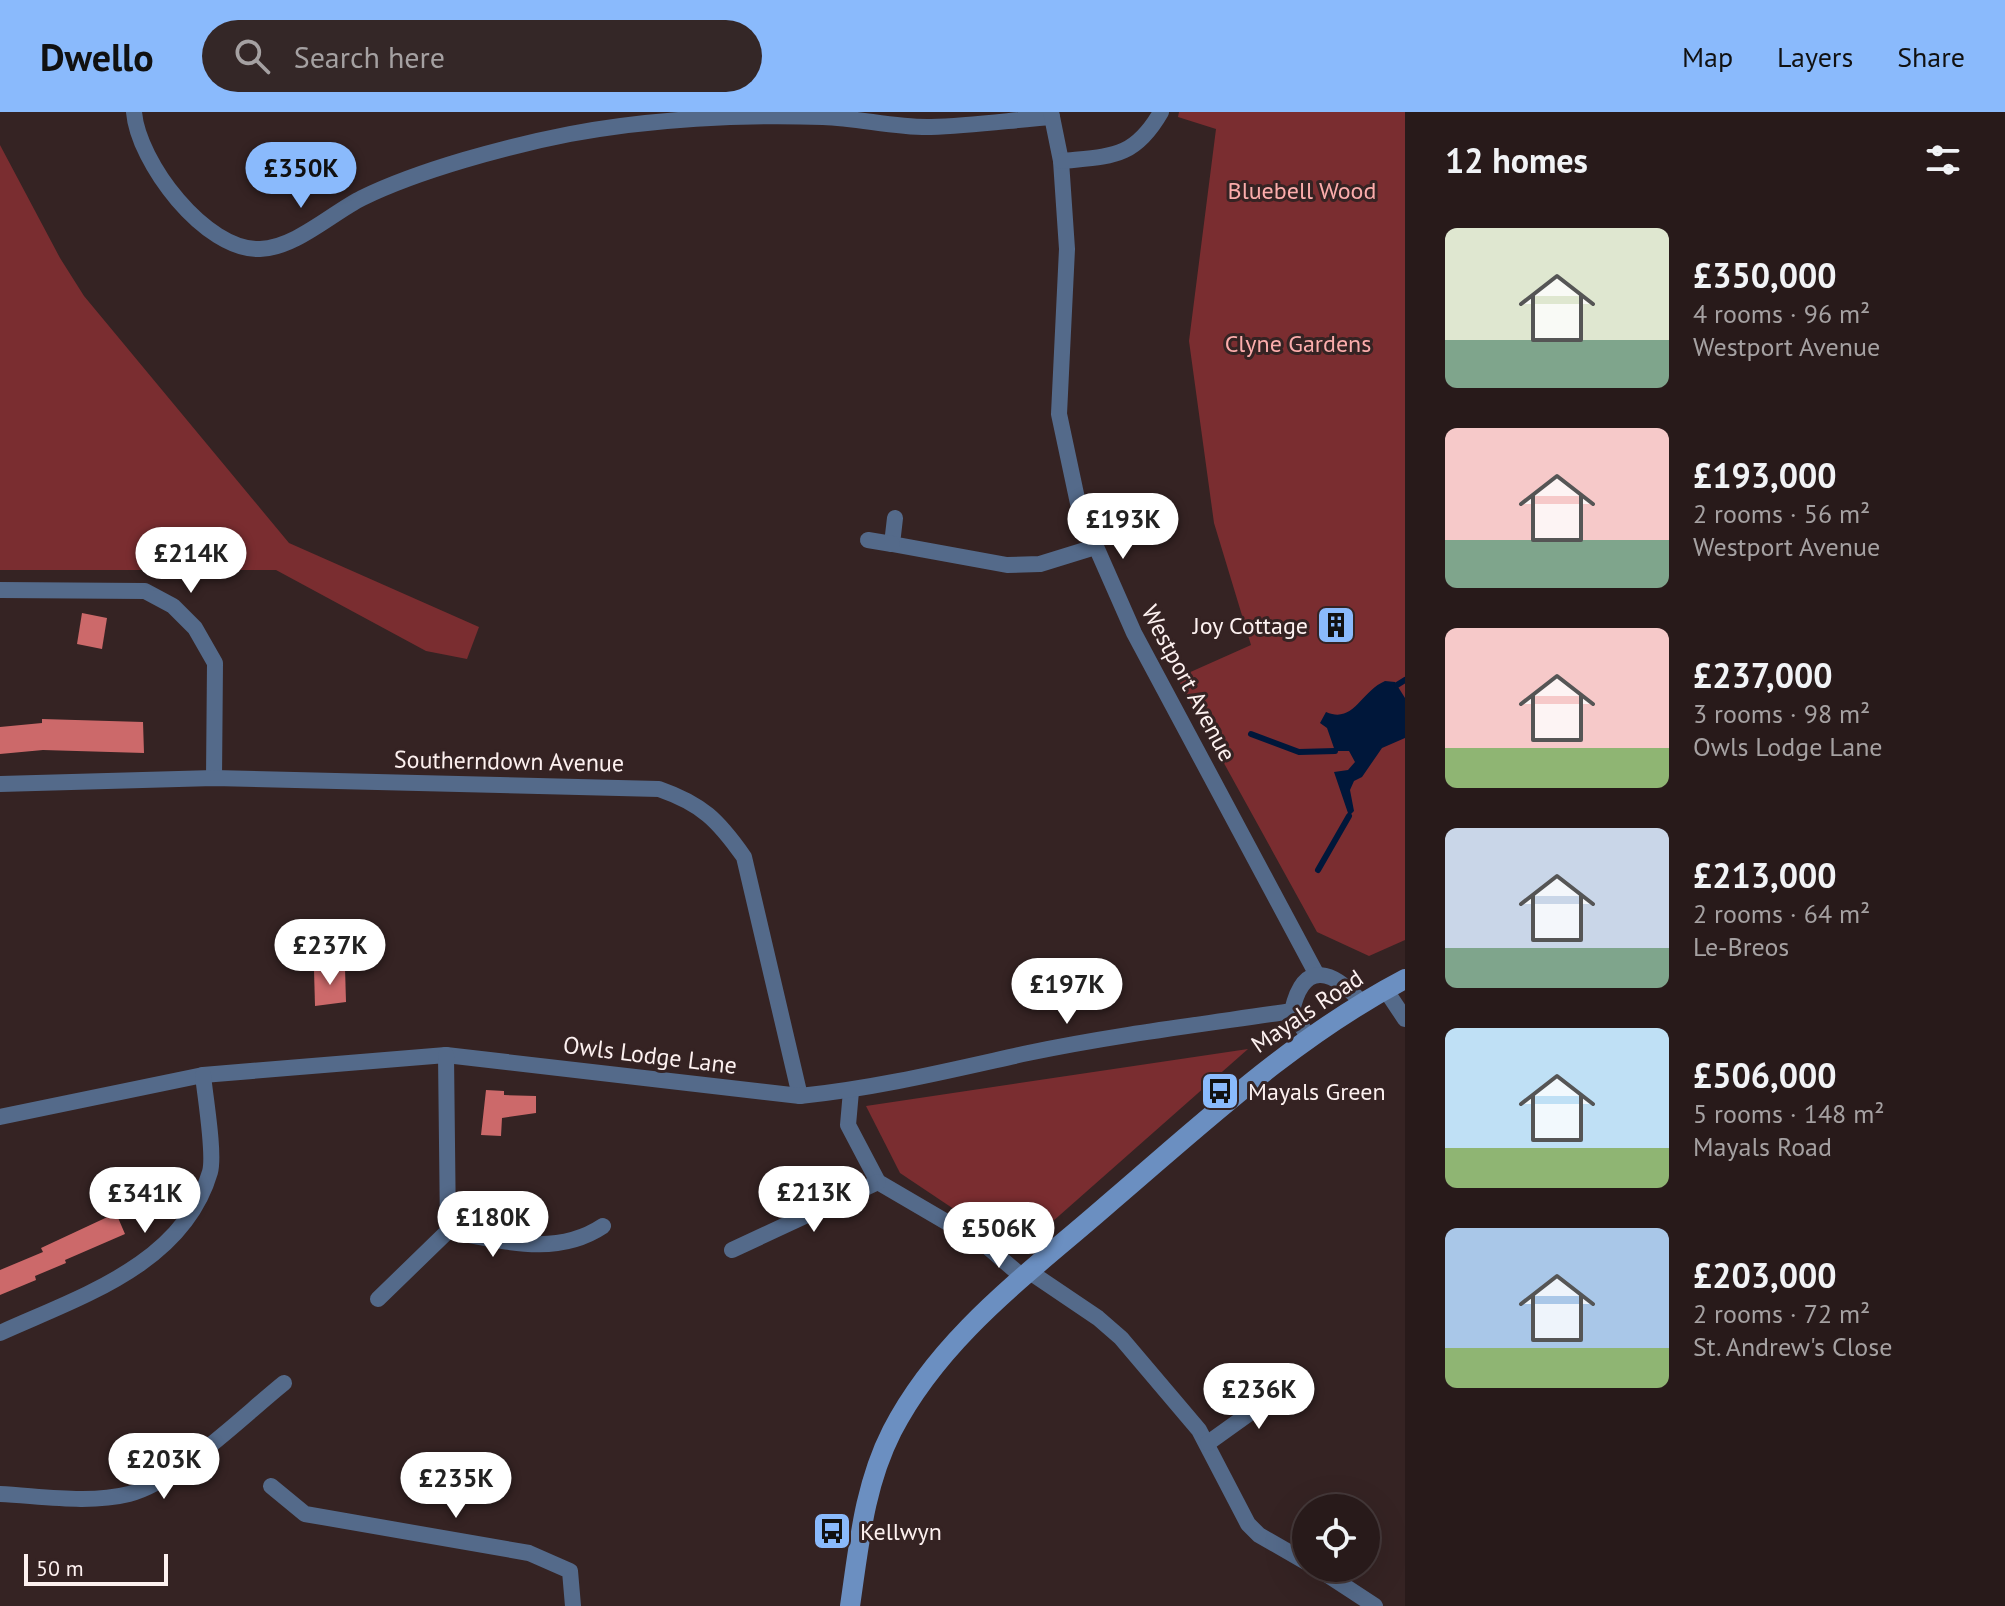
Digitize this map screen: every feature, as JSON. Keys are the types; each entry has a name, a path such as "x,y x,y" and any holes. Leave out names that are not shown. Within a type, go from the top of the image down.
{"main road":[{"name":"Mayals Road","path":"850,1606 869,1482 893,1429 939,1359 979,1314 1247,1084 1309,1038 1405,979"}],"street":[{"path":"134,112 142,147 193,219 222,241 261,249 289,240 364,197 428,172 570,134 746,115 827,117 929,127 1051,114"},
{"path":"1061,161 1116,156 1134,147 1148,134 1161,112"},
{"name":"Westport Avenue","path":"1051,114 1061,161 1067,249 1059,414 1079,508 1134,633 1317,975"},
{"path":"892,544 895,518"},
{"path":"868,540 1007,565 1040,564 1095,547"},
{"path":"0,590 145,591 173,606 195,628 215,663 214,778"},
{"name":"Southerndown Avenue","path":"0,784 214,778 659,789 691,800 721,824 744,857 800,1096"},
{"path":"1309,1038 1292,1011 1297,989 1317,975 1330,974 1344,982 1362,1003"},
{"path":"1385,989 1405,1019"},
{"name":"Owls Lodge Lane","path":"0,1117 203,1075 446,1055 800,1096 851,1091 937,1076 1029,1053 1292,1011"},
{"path":"378,1299 448,1231 446,1055"},
{"path":"0,1333 128,1274 168,1242 196,1202 211,1169 203,1075"},
{"path":"851,1091 848,1125 878,1182 984,1244 1121,1338 1208,1443 1248,1524 1259,1535 1292,1554"},
{"path":"732,1250 878,1182"},
{"path":"448,1231 545,1247 579,1241 603,1226"},
{"path":"0,1494 104,1498 131,1494 181,1467 284,1383"},
{"path":"1208,1443 1286,1387"},
{"path":"271,1486 305,1514 529,1553 570,1571 573,1606"},
{"path":"1338,1582 1375,1606"}],"green space":[{"name":"Clyne Gardens","path":"1179,112 1405,112 1405,940 1369,956 1317,932 1177,678 1251,645 1214,523 1189,341 1216,129 1178,117"},
{"path":"0,145 60,258 84,296 289,543 479,627 467,659 426,651 276,570 0,570"},
{"path":"1248,1049 1018,1252 900,1173 866,1106"}],"water":[{"path":"1385,681 1395,682 1405,698 1405,738 1382,748 1362,777 1354,781 1350,790 1354,811 1349,816 1334,772 1348,770 1355,762 1349,751 1335,751 1327,728 1320,723 1326,712 1344,714"}],"building":[{"path":"82,613 107,618 102,649 77,644"},
{"path":"42,719 143,722 144,753 43,750 0,754 0,727 42,723"},
{"path":"345,968 346,1002 315,1006 314,970"},
{"path":"486,1090 504,1091 504,1095 536,1096 536,1113 502,1118 501,1136 481,1135"},
{"path":"116,1213 125,1234 65,1260 66,1263 35,1276 36,1280 0,1295 0,1270 43,1252 41,1248"}],"waterway":[{"path":"1397,685 1405,680"},
{"path":"1251,734 1299,752 1335,751"},
{"path":"1318,870 1349,816"}],"place":[{"name":"Joy Cottage","path":"1336,625"},
{"name":"Mayals Green","path":"1220,1091"},
{"name":"Kellwyn","path":"832,1531"}],"park label":[{"name":"Bluebell Wood","path":"1302,190"}]}
